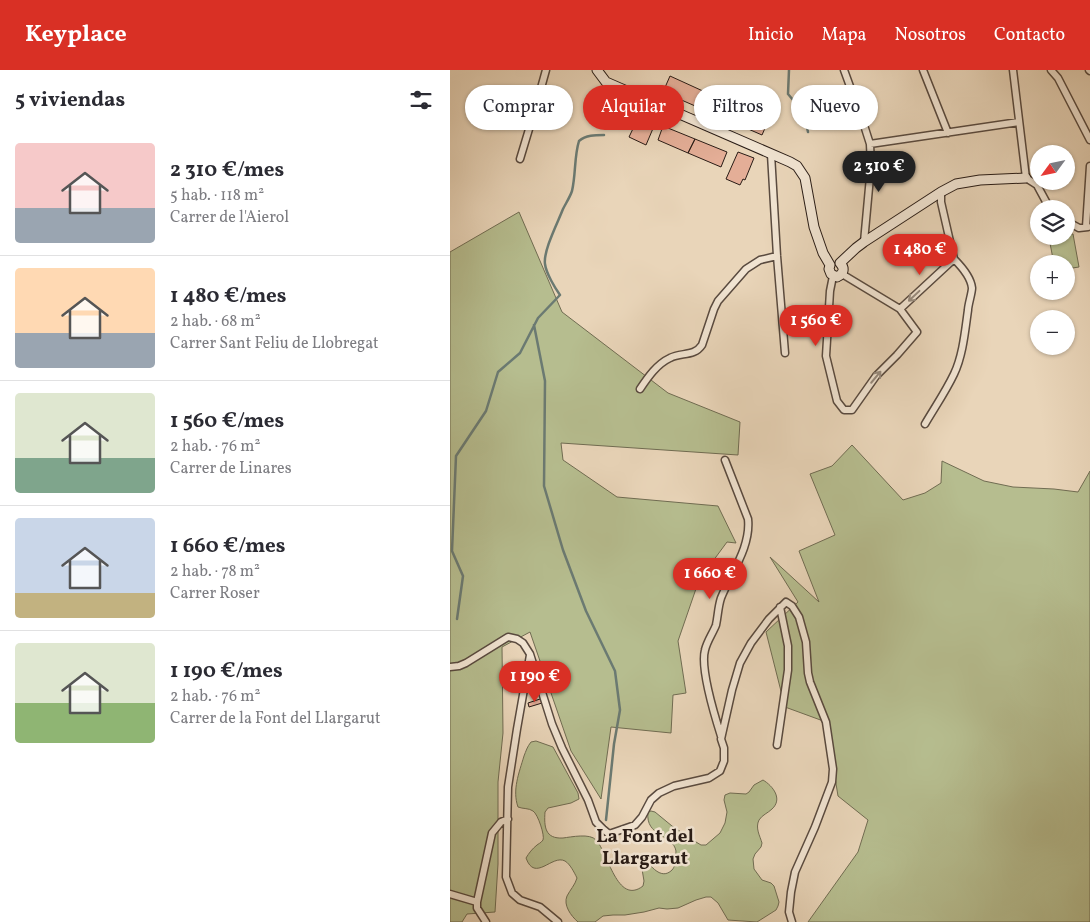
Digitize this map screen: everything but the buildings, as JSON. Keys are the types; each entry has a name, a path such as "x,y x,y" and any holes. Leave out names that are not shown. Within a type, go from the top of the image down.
{"street":[{"path":"520,159 546,70"},
{"path":"597,70 606,82 790,162 802,172 805,178 814,227 823,253 830,265 829,271 837,275 900,309 917,332 876,376 852,410 844,410 837,401 826,356 830,291 837,275 843,268 835,262 830,265"},
{"path":"844,70 870,144 871,166 864,242"},
{"path":"923,70 948,133"},
{"path":"1013,70 1026,178"},
{"path":"1051,70 1058,78 1090,140"},
{"path":"870,144 1019,122"},
{"path":"771,154 785,353"},
{"path":"1075,226 1080,228 1088,227 1090,166"},
{"path":"840,264 864,242 940,192 956,184 1026,178 1037,185 1045,200"},
{"path":"925,424 954,374 964,335 972,288 969,279 954,259 940,192"},
{"path":"640,389 650,374 664,361 672,356 692,354 699,349 718,301 746,269 760,260 777,256"},
{"path":"900,309 954,259"},
{"path":"450,667 466,663 508,637 523,643 530,654 552,724 562,748 588,800 596,822 610,834 635,825 642,817 651,800 659,792 674,786 709,778 720,770 724,761 724,748 714,713 704,663 705,650 716,625 721,600 744,549 750,529 748,519 725,460"},
{"path":"722,739 732,690 740,663 751,643 769,619 786,602 792,606 800,617 806,642 808,673 826,722 833,769 832,782 795,872 790,892 792,922"},
{"path":"777,745 788,670 788,646 780,607"},
{"path":"530,654 508,787 506,877 512,893 520,900 540,906 558,922"},
{"path":"486,922 477,908 477,902 492,833 502,822 508,819"},
{"path":"450,894 477,902"}],"green space":[{"path":"519,212 562,312 668,393 740,422 738,455 561,443 563,460 617,497 718,506 736,543 727,542 699,580 678,641 686,693 673,695 671,733 611,727 601,799 571,751 530,632 502,647 503,733 498,782 498,864 495,912 467,914 462,922 450,922 450,252"},
{"path":"1050,245 1075,245 1079,267 1075,268 1075,255 1052,255"},
{"path":"852,445 903,500 925,493 941,483 942,461 984,481 1013,487 1078,492 1090,471 1090,922 808,922 858,852 868,820 838,796 826,722 785,707 766,632 798,602 770,557 819,602 799,551 835,535 810,474 832,466"},
{"path":"536,741 553,747 578,793 579,799 571,803 548,808 545,812 547,831 557,838 580,836 596,840 614,875 626,889 634,890 643,886 641,863 644,858 660,873 668,873 674,866 676,851 674,845 651,826 648,820 648,812 655,812 696,842 706,845 720,833 725,823 727,812 724,800 725,795 730,793 746,794 754,785 763,780 773,789 777,801 772,809 759,820 758,829 762,843 753,859 754,869 762,880 774,886 779,902 776,910 757,922 728,920 718,903 711,897 706,897 678,908 659,908 625,915 603,916 595,922 578,922 570,914 566,903 567,896 577,878 569,864 560,860 534,868 526,858 543,840 543,834 535,813 530,809 518,807 516,788 524,756 531,742"}],"waterway":[{"path":"789,70 788,94 804,113 808,132"},
{"path":"457,619 463,576 452,551 456,456 486,411 498,372 520,353 538,318 560,295 551,280 545,264 548,244 572,191 579,141 588,136 604,135"},
{"path":"534,325 545,381 544,486 563,550 586,611 615,671 620,710 614,744 606,820"}],"district":[{"name":"La Font del Llargarut","path":"645,848"}]}
